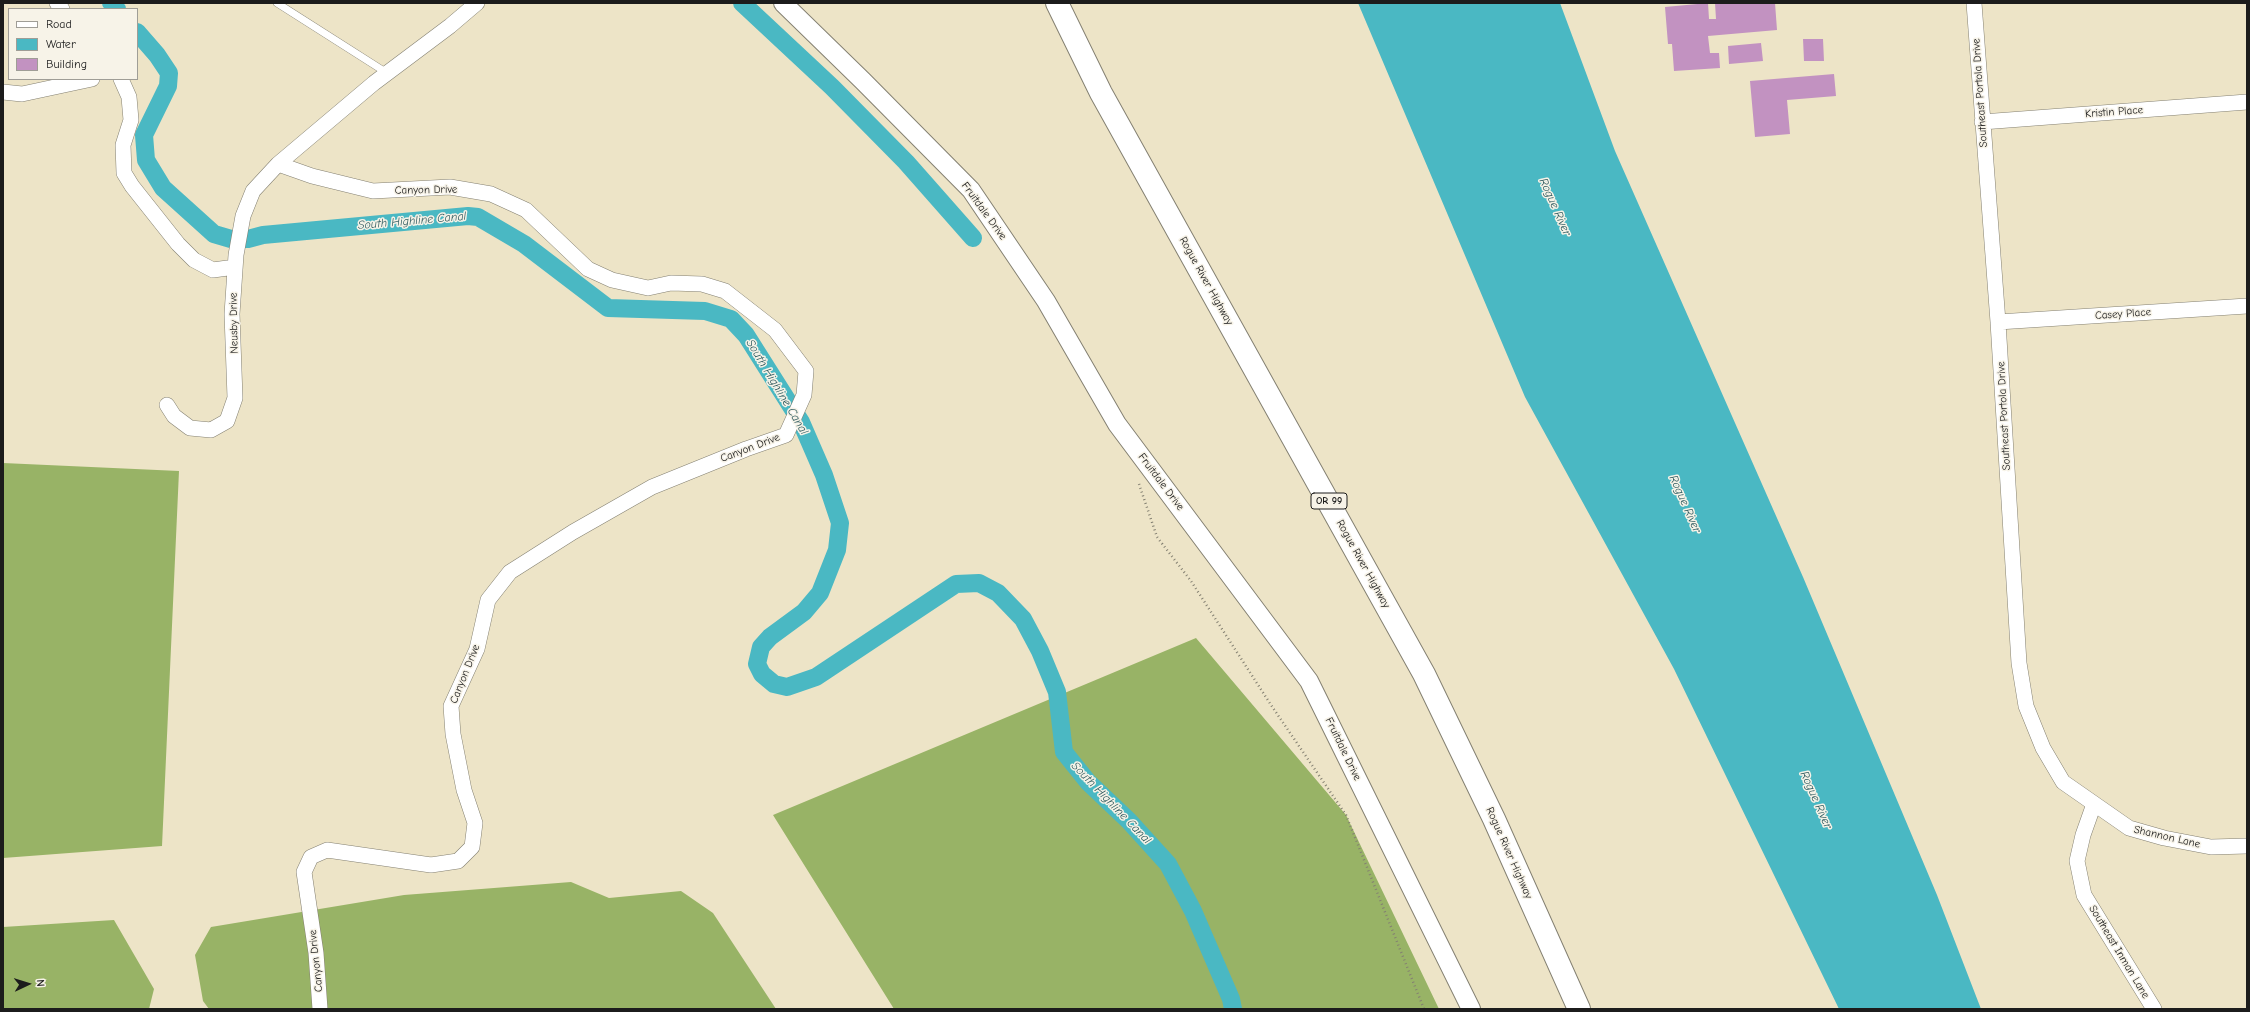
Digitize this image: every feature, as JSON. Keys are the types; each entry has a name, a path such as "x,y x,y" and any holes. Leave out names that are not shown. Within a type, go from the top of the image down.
{"main road":[{"name":"Rogue River Highway","path":"1057,3 1101,93 1424,674 1494,819 1579,1009"}],"street":[{"path":"278,164 387,73 450,26 477,3"},
{"name":"Fruitdale Drive","path":"783,3 863,81 970,190 1046,301 1118,424 1309,681 1472,1009"},
{"name":"Southeast Portola Drive","path":"1974,3 1998,322 2019,663 2026,706 2042,748 2063,782 2094,804"},
{"path":"3,92 22,94 87,80"},
{"path":"121,80 129,97 131,120 123,145 124,173 132,186 178,244 194,260 213,270 235,267"},
{"name":"Kristin Place","path":"1982,122 2247,102"},
{"name":"Neusby Drive","path":"167,405 174,416 190,428 210,430 227,421 235,398 232,314 235,267 243,216 253,191 278,164"},
{"name":"Canyon Drive","path":"278,164 312,176 373,191 450,187 491,194 526,210 588,269 612,280 648,288 671,283 702,284 725,291 775,330 806,371 804,395 786,435 746,449 652,487 573,532 510,572 488,600 477,649 451,706 453,734 464,790 475,823 472,847 458,861 431,865 327,850 311,857 304,872 316,953 320,1009"},
{"name":"Casey Place","path":"1998,322 2247,306"},
{"name":"Shannon Lane","path":"2094,804 2129,828 2164,838 2212,847 2247,846"},
{"name":"Southeast Inman Lane","path":"2094,804 2083,835 2077,861 2084,895 2154,1009"}],"lane":[{"path":"277,3 387,73"}],"path":[{"path":"1136,476 1157,537 1191,581 1271,705 1346,815 1424,1009"}],"green space":[{"path":"3,463 179,471 162,846 3,858"},
{"path":"1196,638 1346,815 1439,1009 894,1009 773,815"},
{"path":"571,882 609,898 681,891 713,913 776,1009 209,1009 203,1001 195,955 211,927 404,895"},
{"path":"114,920 154,989 149,1009 3,1009 3,927"}],"water":[{"name":"Rogue River","path":"1358,3 1560,3 1615,151 1803,577 1937,895 1981,1009 1839,1009 1674,669 1525,397"}],"building":[{"path":"1708,3 1709,19 1716,19 1715,3 1775,3 1777,30 1708,36 1710,53 1719,53 1720,68 1674,71 1672,44 1668,44 1665,7"},
{"path":"1803,39 1823,39 1824,61 1804,61"},
{"path":"1761,43 1763,61 1729,64 1728,46"},
{"path":"1834,74 1836,96 1787,100 1790,134 1755,137 1750,81"}],"waterway":[{"name":"South Highline Canal","path":"111,3 116,8"},
{"path":"742,3 832,87 906,162 973,238"},
{"name":"South Highline Canal","path":"138,33 157,55 169,73 168,86 144,135 146,160 163,188 214,234 231,239 248,239 263,235 468,216 478,217 524,244 608,308 705,311 731,319 746,335 801,422 824,475 840,523 837,550 820,593 804,612 770,637 761,647 757,664 762,674 774,684 787,687 816,677 956,584 979,583 998,593 1023,619 1040,651 1057,692 1064,752 1088,782 1129,821 1168,864 1193,911 1231,999 1233,1009"}]}
